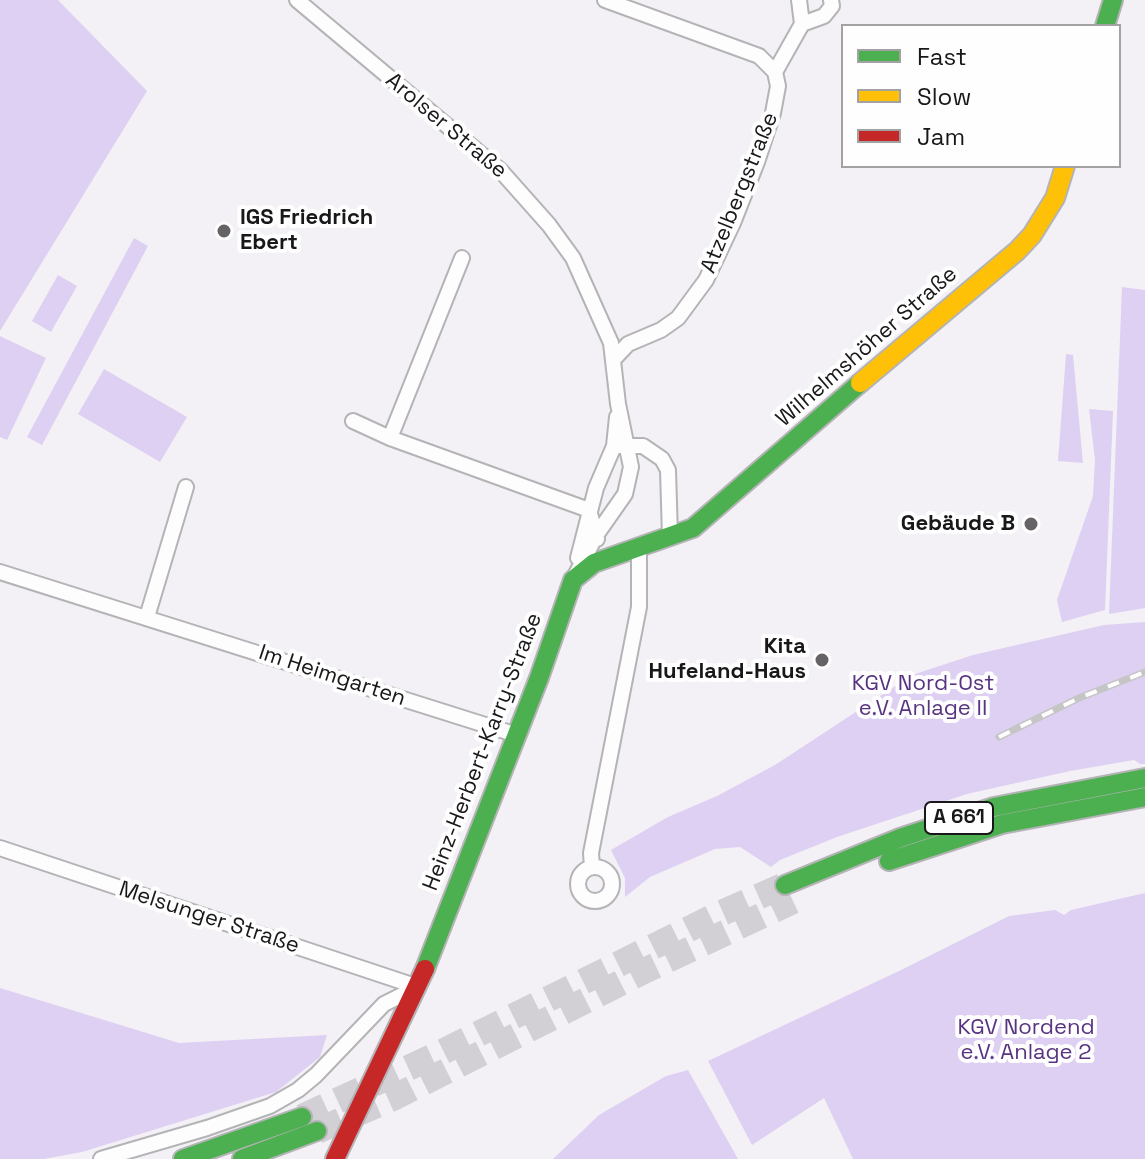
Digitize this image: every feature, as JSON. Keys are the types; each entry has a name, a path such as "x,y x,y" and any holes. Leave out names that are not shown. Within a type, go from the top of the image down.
{"main road":[{"path":"1106,24 1113,0"},
{"name":"Wilhelmshöher Straße","path":"670,537 693,528 709,516 831,407 1017,251 1043,219 1055,198 1064,168"},
{"path":"573,580 594,563 670,537"},
{"name":"Heinz-Herbert-Karry-Straße","path":"335,1159 418,987 517,735 573,580"},
{"name":"A 661","path":"789,893 1002,824 1144,787"},
{"path":"183,1159 302,1117"},
{"path":"242,1159 317,1131"}],"street":[{"name":"Arolser Straße","path":"297,0 501,171 549,225 573,258 611,343 620,445 631,467 625,494 597,534 573,580"},
{"path":"605,0 759,56 775,72 802,24 799,0"},
{"path":"802,24 824,16 832,6 831,0"},
{"name":"Atzelbergstraße","path":"613,360 628,344 661,330 678,318 706,280 733,223 769,125 778,96 775,72"},
{"path":"390,438 462,258"},
{"path":"353,421 390,438 589,510"},
{"path":"573,580 589,510 620,445 643,446 653,451 668,470 670,537"},
{"path":"147,617 186,487"},
{"path":"589,510 598,543 604,552 617,555"},
{"path":"592,867 591,853 639,607 639,547"},
{"name":"Im Heimgarten","path":"0,572 517,735"},
{"name":"Melsunger Straße","path":"0,848 418,987"},
{"path":"101,1159 270,1106 316,1075 384,1004 418,987"}],"green space":[{"path":"0,0 58,0 147,91 0,331"},
{"path":"134,238 148,246 42,445 27,437"},
{"path":"58,275 77,286 51,332 32,321"},
{"path":"1122,287 1145,290 1145,608 1109,614"},
{"path":"0,336 46,358 7,440 0,437"},
{"path":"1066,354 1073,355 1083,463 1058,461"},
{"path":"104,369 187,417 160,462 78,414"},
{"path":"1089,409 1113,411 1105,610 1062,622 1057,600 1093,496 1095,460"},
{"name":"KGV Nord-Ost e.V. Anlage II","path":"1145,622 1145,764 1134,760 967,794 837,837 780,860 771,867 740,847 715,849 650,877 625,897 625,878 611,850 668,817 717,796 775,765 912,675 973,655 1104,625"},
{"name":"KGV Nordend e.V. Anlage 2","path":"1145,893 1145,1159 853,1159 824,1098 752,1145 708,1061 1009,916 1055,910 1064,915 1071,910"},
{"path":"0,988 179,1043 327,1035 320,1057 276,1092 82,1152 44,1159 0,1159"},
{"path":"688,1070 738,1159 553,1159 599,1115 666,1076"}],"tunnel":[{"path":"302,1117 785,885"},
{"path":"317,1131 395,1097 644,971 793,901"}],"railway":[{"path":"999,737 1079,698 1145,672"}],"traffic: fast":[{"path":"1106,24 1113,0"},
{"path":"425,969 539,678 573,580 594,563 693,528 860,383"},
{"path":"785,885 900,838 994,807 1145,778"},
{"path":"889,861 1002,824 1145,797"},
{"path":"183,1159 302,1117"},
{"path":"242,1159 317,1131"}],"traffic: slow":[{"path":"860,383 1017,251 1032,235 1055,198 1064,168"}],"traffic: jam":[{"path":"335,1159 425,969"}],"place":[{"name":"IGS Friedrich Ebert","path":"224,231"},
{"name":"Gebäude B","path":"1031,524"},
{"name":"Kita Hufeland-Haus","path":"822,660"}]}
